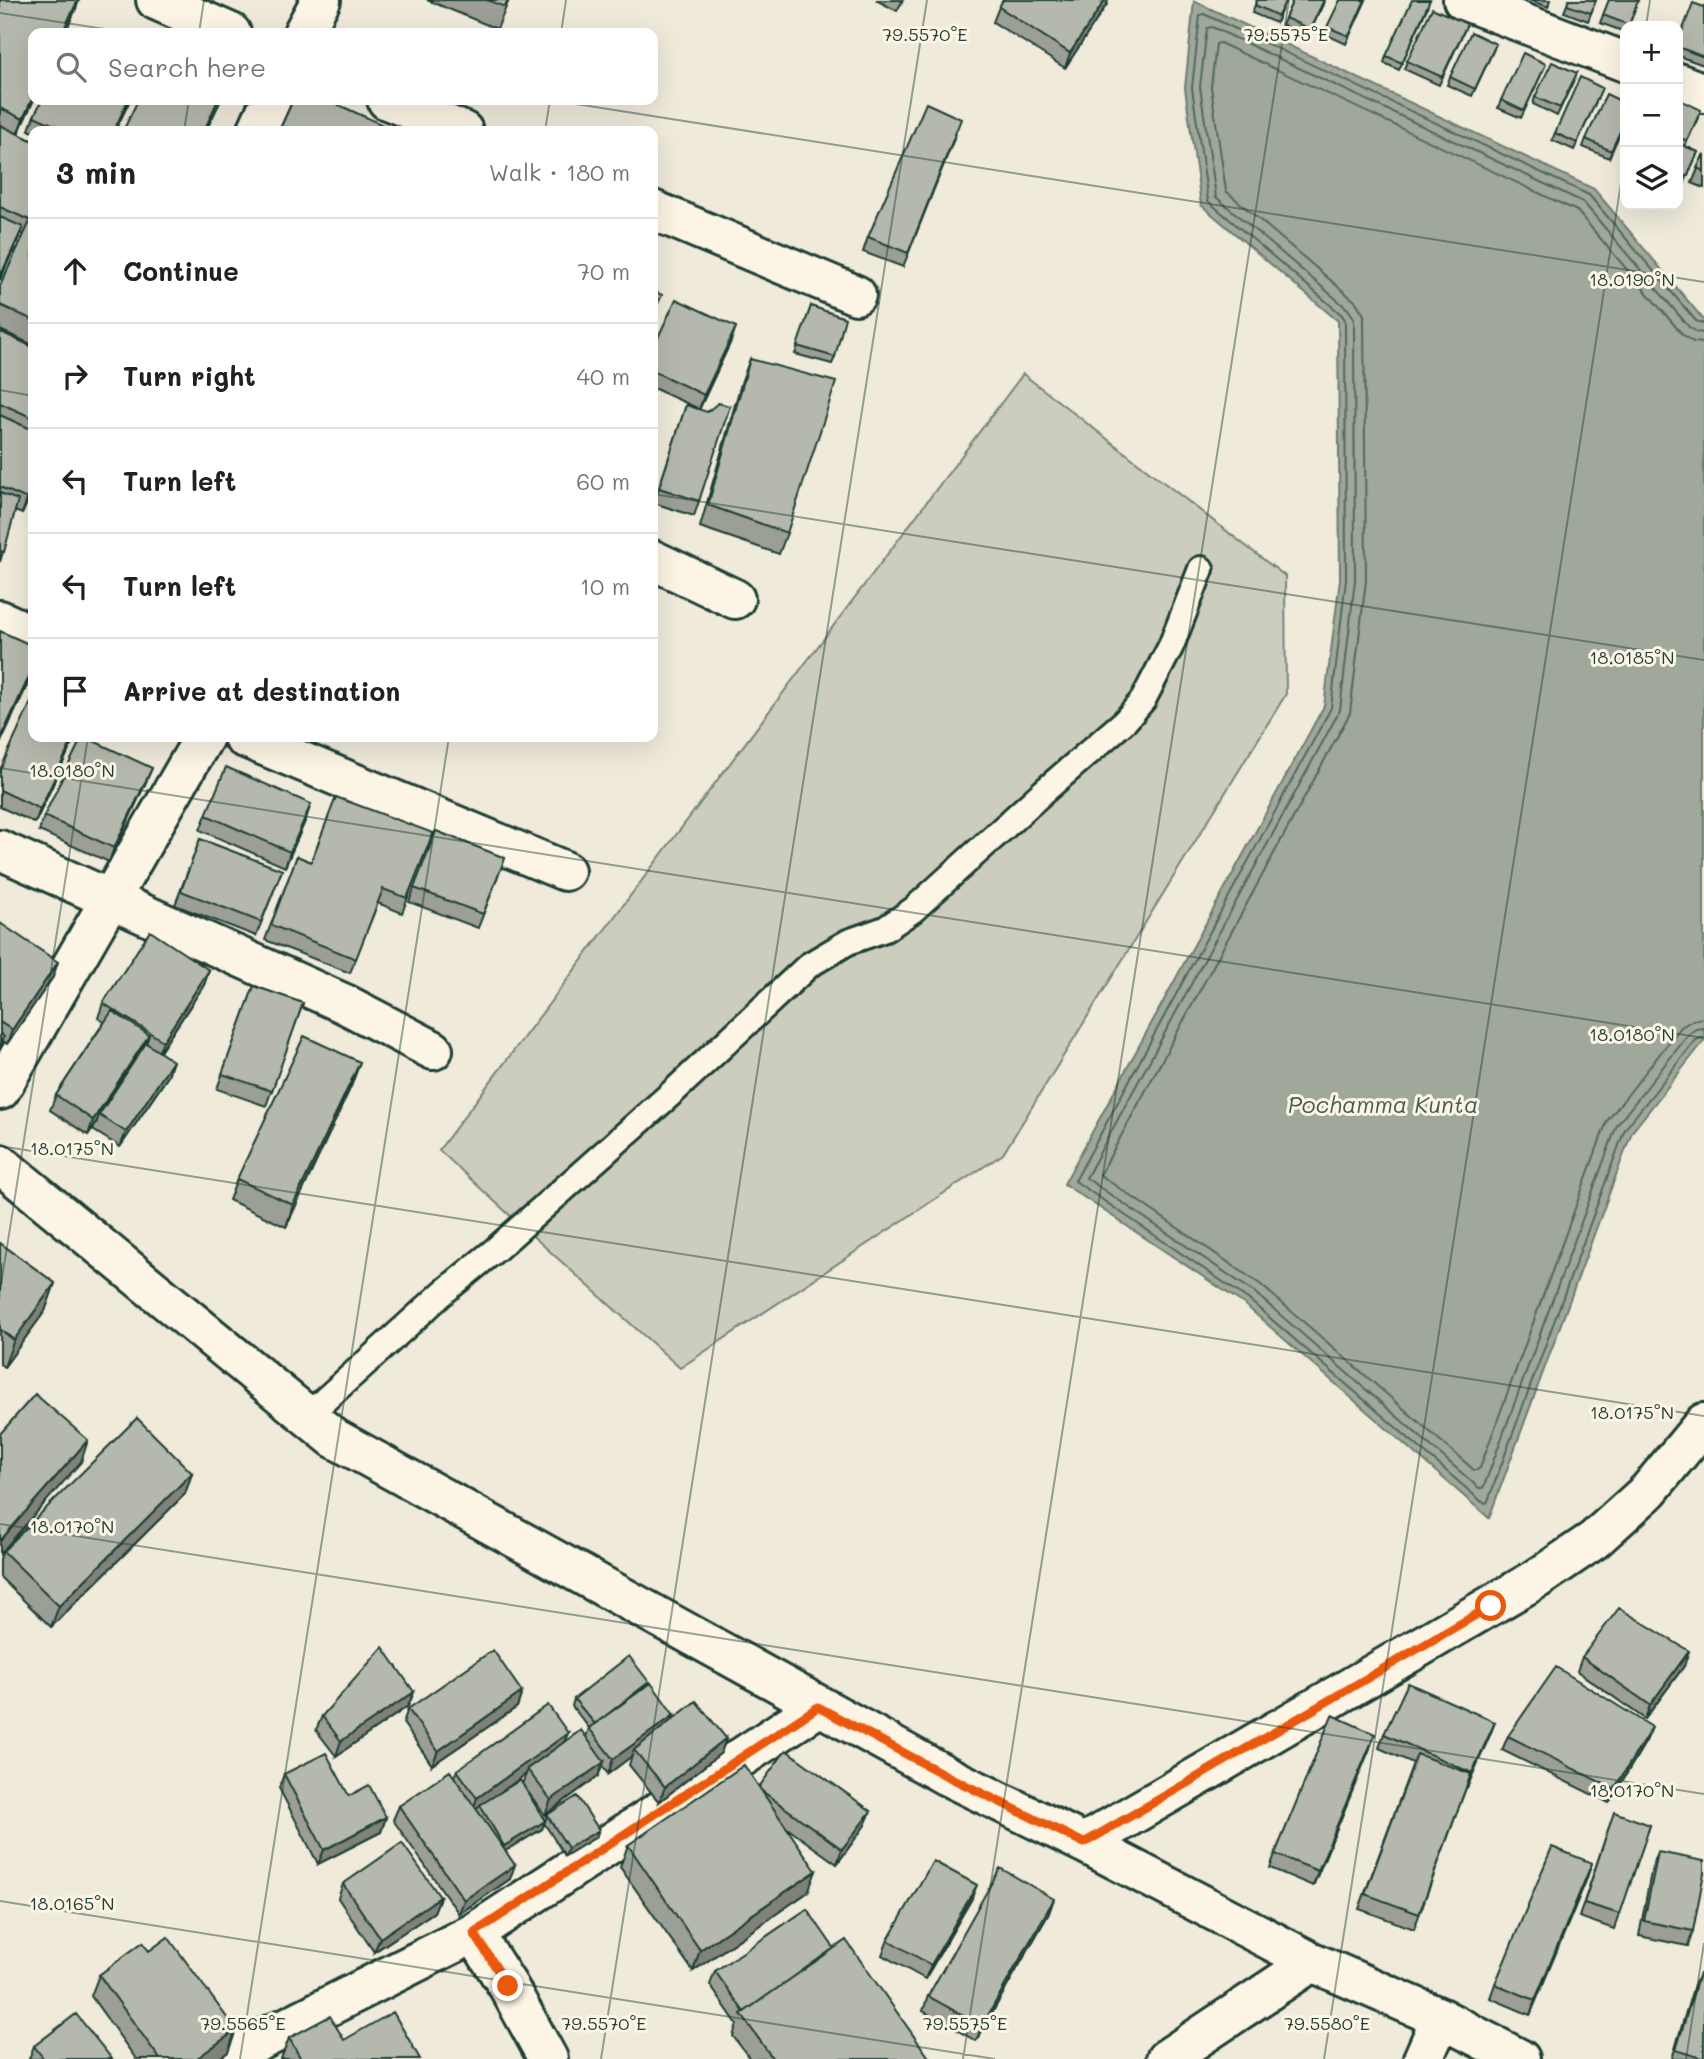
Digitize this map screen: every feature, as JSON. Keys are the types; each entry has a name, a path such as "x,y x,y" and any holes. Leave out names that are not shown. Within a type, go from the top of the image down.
{"street":[{"path":"156,0 220,28"},
{"path":"306,28 321,0"},
{"path":"1463,0 1620,60"},
{"path":"1681,84 1704,93"},
{"path":"259,126 269,105"},
{"path":"399,105 451,126"},
{"path":"658,212 856,295"},
{"path":"658,562 735,599"},
{"path":"0,620 28,632"},
{"path":"0,1090 201,742"},
{"path":"255,742 565,871"},
{"path":"0,850 345,1004 433,1051"},
{"path":"0,1164 334,1438 947,1776 1084,1843 1312,1962 1441,2018 1520,2059"},
{"path":"1084,1843 1538,1578 1594,1540 1648,1491 1704,1423"},
{"path":"224,2059 474,1933 818,1707"},
{"path":"474,1933 508,1986 548,2059"},
{"path":"1166,2059 1312,1962"},
{"path":"1423,2059 1441,2018"}],"lane":[{"path":"307,1416 444,1291 495,1250 674,1091 808,965 848,942 885,929 913,910 1125,721 1143,700 1171,646 1201,569"}],"shaded area":[{"path":"1023,374 1285,576 1286,694 1003,1154 680,1368 439,1150"}],"water":[{"name":"Pochamma Kunta","path":"1194,1 1594,189 1704,320 1704,1041 1632,1132 1489,1518 1244,1304 1064,1184 1324,706 1340,579 1338,321 1201,205 1185,88"}],"building":[{"path":"0,0 78,0 64,28 28,28 29,105 23,119 0,108"},
{"path":"487,0 508,0 505,7"},
{"path":"1003,0 1105,0 1070,53 999,7"},
{"path":"1257,0 1286,0 1278,16 1255,5"},
{"path":"1293,0 1324,0 1310,29 1285,18"},
{"path":"1340,0 1365,0 1349,36 1327,27"},
{"path":"1412,0 1430,0 1402,63 1386,56"},
{"path":"1569,0 1596,0 1591,13 1567,5"},
{"path":"1609,0 1638,0 1630,21 1620,22 1603,15"},
{"path":"1693,3 1704,7 1704,57 1683,49 1683,29"},
{"path":"1432,8 1467,24 1442,77 1407,61"},
{"path":"1471,32 1496,44 1475,89 1450,77"},
{"path":"1523,53 1546,64 1524,111 1501,100"},
{"path":"1552,62 1577,73 1560,108 1535,97"},
{"path":"1580,77 1602,88 1577,143 1555,133"},
{"path":"1606,94 1620,101 1620,132 1611,151 1586,139"},
{"path":"1683,101 1701,110 1687,141 1683,139"},
{"path":"926,103 961,119 908,253 868,237"},
{"path":"40,105 126,105 116,126 57,126 34,116"},
{"path":"136,105 216,105 206,126 125,126"},
{"path":"291,105 339,105 385,126 281,126"},
{"path":"0,125 28,139 28,220 0,207"},
{"path":"1683,145 1698,152 1687,177 1683,175"},
{"path":"1704,154 1704,171 1697,168"},
{"path":"0,217 23,227 0,277"},
{"path":"28,226 28,318 0,305 0,286"},
{"path":"676,299 736,327 704,395 658,373 658,337"},
{"path":"811,306 845,318 835,357 797,346"},
{"path":"1,332 28,345 28,416 0,403"},
{"path":"750,359 836,382 787,533 708,505"},
{"path":"718,403 730,406 699,501 659,488 686,405 707,412"},
{"path":"0,415 28,428 28,497 27,499 0,487"},
{"path":"0,493 18,500 4,552 0,551"},
{"path":"0,631 28,644 28,679 0,740"},
{"path":"28,709 28,742 72,742 40,809 0,790 0,770"},
{"path":"80,742 96,742 152,768 114,848 44,816"},
{"path":"226,767 311,804 290,852 206,815"},
{"path":"336,797 433,833 407,898 383,889 356,959 271,925 297,856 311,862"},
{"path":"436,831 505,858 483,914 414,888"},
{"path":"200,839 282,870 261,922 181,891"},
{"path":"0,923 58,962 12,1030 0,1022"},
{"path":"150,931 209,970 163,1041 103,1003"},
{"path":"254,986 303,1003 272,1091 222,1074"},
{"path":"112,1011 149,1035 93,1120 56,1095"},
{"path":"304,1036 360,1062 293,1205 237,1179"},
{"path":"146,1043 173,1061 126,1132 99,1115"},
{"path":"0,1243 55,1283 14,1340 0,1329"},
{"path":"35,1394 88,1440 0,1541 0,1434"},
{"path":"137,1418 192,1473 59,1606 3,1551"},
{"path":"1619,1608 1689,1651 1650,1705 1582,1657"},
{"path":"383,1647 414,1692 341,1741 322,1716"},
{"path":"493,1650 522,1692 438,1751 408,1709"},
{"path":"629,1656 649,1682 595,1724 574,1699"},
{"path":"1556,1667 1652,1727 1614,1789 1508,1736"},
{"path":"651,1683 674,1715 613,1759 589,1728"},
{"path":"1408,1683 1495,1722 1472,1773 1384,1734"},
{"path":"696,1701 726,1738 665,1787 634,1750"},
{"path":"548,1705 568,1733 477,1798 457,1770"},
{"path":"1332,1715 1375,1734 1318,1871 1275,1854"},
{"path":"581,1730 604,1762 551,1800 527,1769"},
{"path":"786,1750 871,1811 842,1849 759,1787"},
{"path":"326,1753 349,1796 369,1785 386,1817 324,1850 284,1774"},
{"path":"1417,1754 1471,1774 1419,1914 1365,1894"},
{"path":"744,1765 816,1871 700,1950 628,1845"},
{"path":"450,1771 515,1865 464,1900 399,1806"},
{"path":"520,1780 545,1821 504,1846 480,1805"},
{"path":"577,1796 599,1830 568,1848 547,1815"},
{"path":"1614,1812 1650,1825 1620,1914 1584,1903"},
{"path":"402,1843 440,1897 380,1938 343,1884"},
{"path":"1552,1847 1592,1863 1535,2000 1495,1984"},
{"path":"1658,1852 1704,1861 1693,1931 1644,1921"},
{"path":"933,1861 977,1885 931,1965 888,1940"},
{"path":"1000,1868 1054,1899 982,2026 928,1996"},
{"path":"807,1909 834,1948 744,2012 715,1971"},
{"path":"168,1937 236,2030 196,2059 160,2059 99,1975 143,1942 149,1951"},
{"path":"846,1940 930,2059 773,2059 741,2014"},
{"path":"1699,1974 1704,1975 1704,2059 1676,2050"},
{"path":"393,2012 420,2059 301,2059 289,2038 330,2016 344,2040"},
{"path":"76,2014 112,2059 44,2059 34,2046"}],"route":[{"path":"508,1986 474,1933 818,1707 947,1776 1084,1843 1491,1606"}]}
